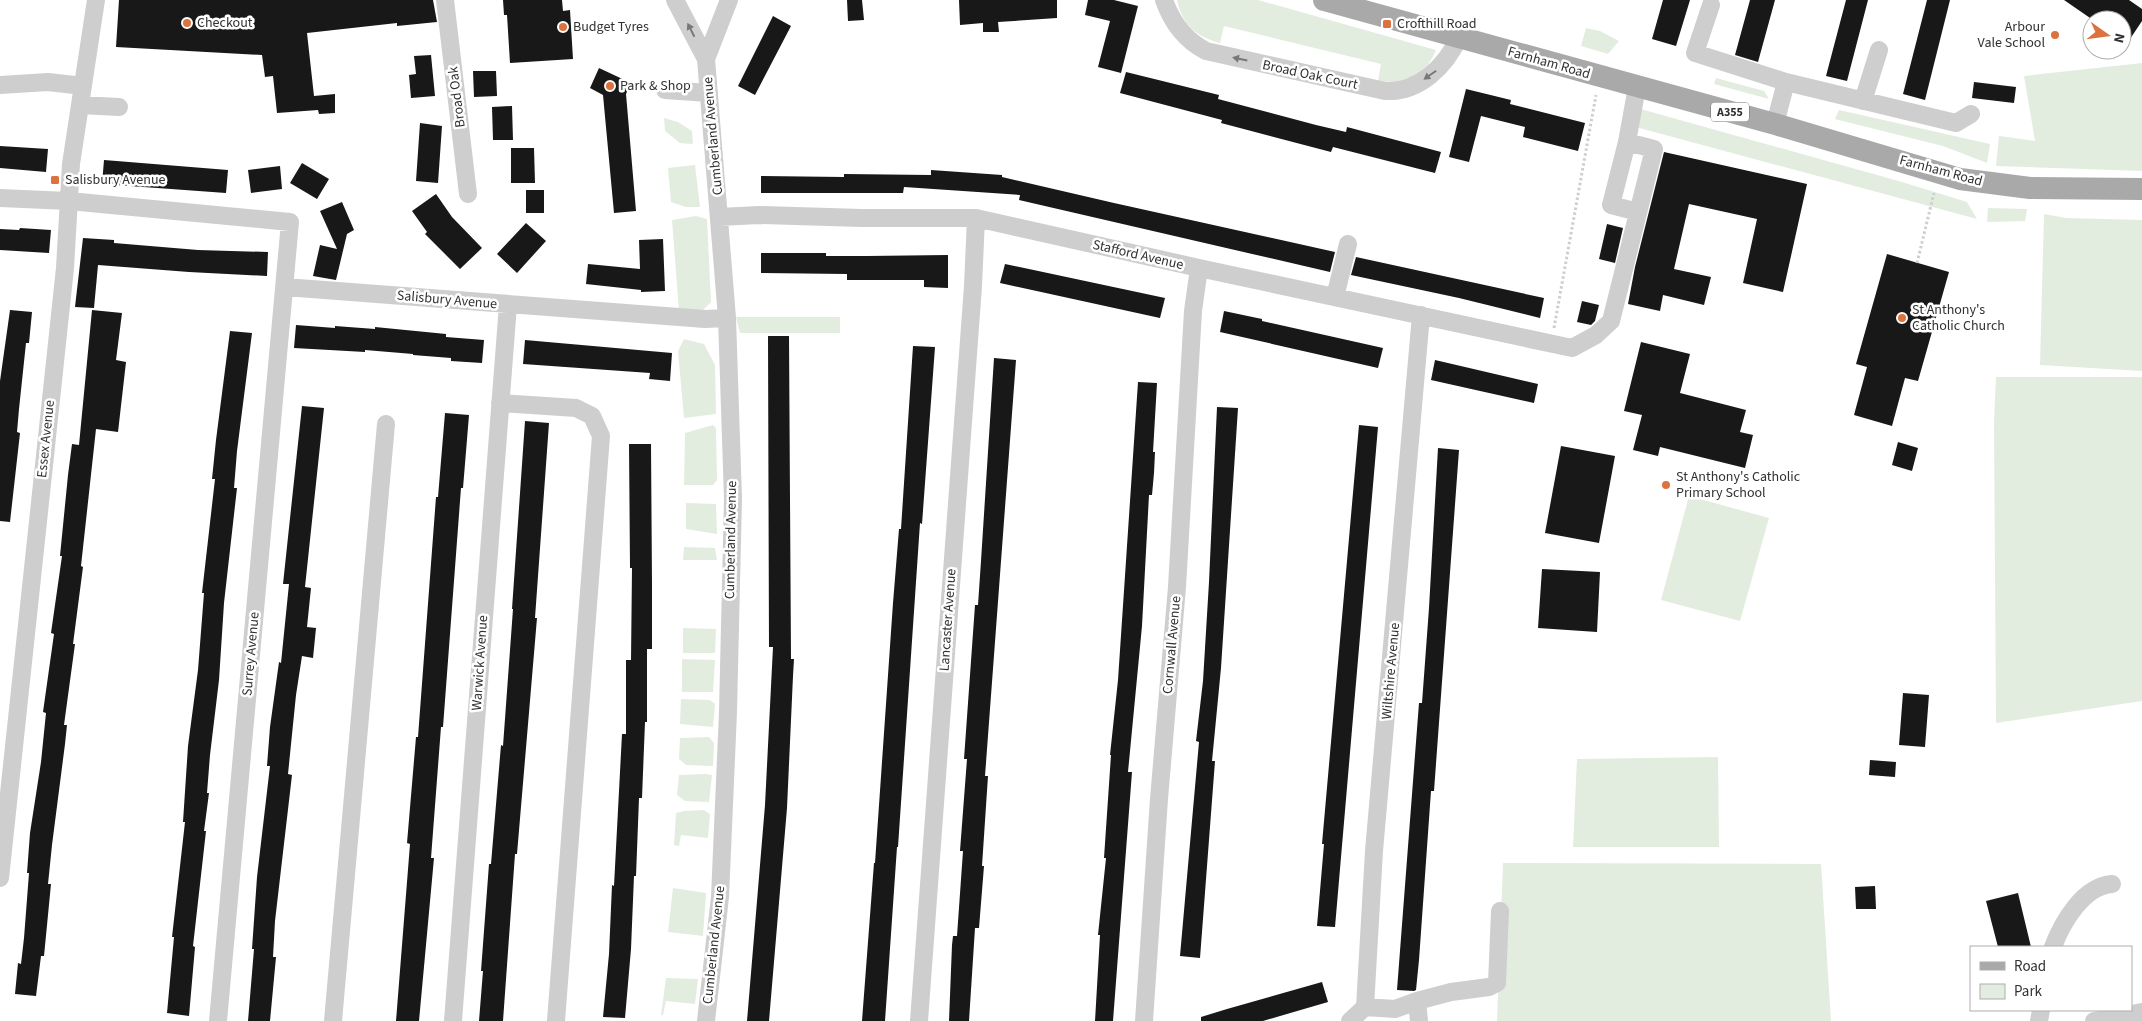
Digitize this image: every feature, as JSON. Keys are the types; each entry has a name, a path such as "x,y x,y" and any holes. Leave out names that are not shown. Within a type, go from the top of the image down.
{"main road":[{"name":"Farnham Road","path":"1324,0 1775,124 1960,179 2030,188 2142,189"}],"street":[{"name":"Essex Avenue","path":"0,878 65,268 71,164 96,0"},
{"name":"Broad Oak","path":"446,0 468,194"},
{"name":"Cumberland Avenue","path":"675,0 706,60 727,318 733,499 728,712 720,897 706,1021"},
{"name":"Cumberland Avenue","path":"706,60 729,0"},
{"name":"Broad Oak Court","path":"1164,0 1173,20 1184,36 1196,46 1206,51 1385,91 1393,92 1403,89 1432,75 1448,60 1459,37"},
{"path":"1711,5 1695,53 1786,82 1956,123 1971,114"},
{"path":"1863,101 1879,50"},
{"path":"0,85 48,82 83,86"},
{"path":"1775,124 1786,82"},
{"path":"1637,87 1627,142 1611,205 1638,212"},
{"path":"665,90 709,93"},
{"path":"80,105 119,107"},
{"name":"Stafford Avenue","path":"720,217 759,215 862,218 976,218 1572,348 1596,335 1611,321 1654,149 1627,142"},
{"path":"0,198 69,201 290,222 284,287"},
{"name":"Lancaster Avenue","path":"919,1021 973,286 976,218"},
{"path":"1334,297 1348,244"},
{"name":"Cornwall Avenue","path":"1144,1021 1159,799 1177,587 1193,311 1199,268"},
{"name":"Salisbury Avenue","path":"284,287 704,319 727,318"},
{"name":"Surrey Avenue","path":"218,1021 284,287"},
{"name":"Warwick Avenue","path":"453,1021 508,305"},
{"name":"Wiltshire Avenue","path":"1364,1007 1374,851 1421,315"},
{"path":"500,403 576,408 592,416 601,436 556,1021"},
{"path":"333,1021 386,424"},
{"path":"2053,946 2066,920 2081,902 2094,889 2102,885 2112,884"},
{"path":"1350,1021 1364,1007 1395,1009 1451,992 1489,988 1497,983 1500,911"},
{"path":"1417,1001 1419,1021"},
{"path":"2094,1021 2142,1012"}],"path":[{"path":"1551,343 1597,91"},
{"path":"1918,263 1939,172"}],"green space":[{"path":"1177,0 1258,0 1436,50 1426,67 1413,77 1406,80 1378,81 1381,64 1224,26 1220,43 1204,37 1187,23"},
{"path":"1586,28 1600,31 1619,41 1608,54 1581,46"},
{"path":"2142,63 2142,171 1996,166 1999,136 2035,141 2024,76"},
{"path":"1716,78 1764,91 1769,99 1714,84"},
{"path":"1637,108 1967,202 1977,219 1632,126"},
{"path":"1839,110 1990,144 1987,163 1943,146 1835,119"},
{"path":"664,118 678,122 692,131 693,144 680,143 665,131"},
{"path":"695,165 700,207 686,207 671,202 668,168"},
{"path":"1988,208 2027,209 2025,221 1987,222"},
{"path":"2044,214 2066,218 2142,220 2142,371 2040,365"},
{"path":"696,216 707,219 711,302 699,314 679,311 672,220"},
{"path":"736,317 840,317 840,333 740,333"},
{"path":"684,339 704,344 715,365 716,414 684,418 678,351"},
{"path":"1996,377 2142,377 2142,701 1996,723 1994,421"},
{"path":"713,425 716,428 717,480 713,485 684,485 685,433"},
{"path":"1689,496 1769,518 1740,621 1661,600"},
{"path":"686,503 716,504 717,534 686,529"},
{"path":"684,547 715,548 717,560 683,560"},
{"path":"683,628 716,629 715,653 683,653"},
{"path":"682,659 715,660 713,692 682,692"},
{"path":"681,699 710,700 715,704 713,727 680,724"},
{"path":"709,737 714,743 713,766 686,765 679,759 680,738"},
{"path":"1718,757 1719,847 1573,847 1577,759"},
{"path":"679,775 712,775 709,802 685,801 677,795"},
{"path":"704,810 710,814 708,838 681,835 679,846 674,845 676,813"},
{"path":"1503,863 1821,864 1831,1021 1497,1021"},
{"path":"673,888 706,893 703,936 668,932"},
{"path":"666,978 698,979 695,1004 666,1001 663,1015 661,1015"}],"building":[{"path":"119,0 433,0 437,22 397,26 397,23 307,33 314,96 335,94 335,113 319,114 318,110 277,113 273,76 265,77 262,55 116,47"},
{"path":"503,0 562,0 563,11 570,10 573,59 510,63 507,15 504,15"},
{"path":"847,0 862,0 864,20 848,21"},
{"path":"959,0 1057,0 1057,18 998,22 999,32 983,32 983,23 960,25"},
{"path":"1088,0 1114,0 1138,6 1121,73 1098,67 1110,21 1085,15"},
{"path":"1663,0 1690,0 1676,46 1652,39"},
{"path":"1750,0 1775,0 1758,62 1735,55"},
{"path":"1846,0 1868,0 1847,81 1826,76"},
{"path":"1927,0 1950,0 1925,100 1903,94"},
{"path":"2064,0 2129,0 2142,9 2142,21 2132,36 2132,10 2082,10 2082,12"},
{"path":"773,16 791,26 755,95 738,86"},
{"path":"431,55 435,96 411,98 409,75 416,74 414,56"},
{"path":"599,68 631,83 626,94 636,211 614,213 603,95 590,88"},
{"path":"473,71 496,71 497,96 474,97"},
{"path":"1126,72 1219,95 1218,99 1316,125 1346,132 1347,127 1441,152 1435,173 1333,147 1331,152 1221,123 1222,120 1120,93"},
{"path":"1974,82 2016,87 2014,103 1972,98"},
{"path":"1466,89 1511,100 1510,104 1585,123 1578,151 1523,137 1525,127 1481,116 1469,162 1449,157"},
{"path":"512,106 513,140 493,140 492,107"},
{"path":"420,123 442,126 438,183 416,181"},
{"path":"0,146 48,149 46,172 0,168"},
{"path":"511,148 534,148 535,183 511,183"},
{"path":"1664,152 1807,184 1783,292 1743,283 1757,219 1689,204 1674,269 1711,277 1704,305 1663,295 1660,311 1628,304 1635,267"},
{"path":"104,160 228,170 226,193 102,184"},
{"path":"302,163 329,179 317,199 290,183"},
{"path":"280,166 282,189 251,193 248,170"},
{"path":"931,170 1002,175 1002,177 1114,203 1335,252 1330,272 1019,200 1020,195 904,187 903,193 761,193 761,176 844,177 844,174 931,175"},
{"path":"526,190 544,190 544,213 526,213"},
{"path":"436,194 452,217 482,248 460,269 425,234 427,232 412,211"},
{"path":"342,202 354,230 347,234 336,280 313,276 320,245 337,249 320,211"},
{"path":"526,223 546,241 517,273 497,254"},
{"path":"1607,224 1623,228 1615,263 1599,259"},
{"path":"20,228 51,230 49,253 0,250 0,229 19,230"},
{"path":"83,238 114,240 114,243 198,250 268,252 267,276 98,265 94,308 75,307"},
{"path":"663,239 665,291 641,292 641,290 586,284 588,264 640,269 639,240"},
{"path":"761,253 826,253 826,256 948,255 948,288 924,287 924,280 847,280 847,274 761,273"},
{"name":"St Anthony's Catholic Church","path":"1887,254 1949,272 1918,381 1905,378 1892,426 1854,415 1867,367 1856,364"},
{"path":"1356,257 1544,298 1540,318 1459,298 1351,275"},
{"path":"1005,264 1165,298 1160,318 1000,283"},
{"path":"1582,301 1599,305 1595,321 1591,325 1577,322"},
{"path":"10,310 32,312 29,343 26,343 19,409 17,432 20,433 10,522 0,521 0,381"},
{"path":"92,310 122,313 116,360 126,362 118,432 96,429 81,566 83,567 73,644 75,644 64,725 67,725 65,744 48,884 51,884 44,956 41,956 36,996 15,994 18,963 21,964 24,938 30,833 41,762 46,713 43,712 54,634 51,633 62,556 60,556 68,475 72,444 79,445"},
{"path":"1224,311 1383,348 1378,368 1220,332"},
{"path":"296,325 335,328 335,326 375,329 375,327 446,334 446,337 484,340 482,363 451,361 451,358 365,350 365,352 294,348"},
{"path":"230,331 252,333 237,451 234,488 237,488 210,755 207,793 209,793 204,831 206,831 193,946 195,947 189,1016 167,1013 174,937 172,937 185,822 183,822 188,746 198,670 204,593 202,593 215,479 212,479"},
{"path":"768,336 789,336 791,659 794,659 787,808 769,1021 747,1021 765,805 773,647 769,647"},
{"path":"525,340 672,353 670,381 649,379 650,373 523,364"},
{"path":"1641,342 1690,354 1680,393 1746,410 1740,432 1753,435 1745,468 1660,447 1658,456 1633,450 1642,415 1624,411"},
{"path":"913,346 935,347 922,524 920,523 885,1021 862,1021 893,603 899,529 901,529"},
{"path":"994,358 1016,360 985,776 988,776 982,866 984,866 979,928 975,928 969,1021 949,1021 952,945 953,936 957,936 963,851 960,851 967,759 964,759 975,605 978,605"},
{"path":"1435,360 1538,384 1534,403 1431,380"},
{"path":"1138,382 1157,383 1153,452 1155,452 1154,473 1152,495 1149,495 1142,626 1128,772 1132,772 1113,1021 1095,1021 1100,935 1098,935 1106,858 1104,858 1110,755 1118,680"},
{"path":"302,406 324,408 305,587 311,588 307,627 316,628 313,658 302,656 296,695 288,774 292,775 275,921 273,957 276,957 270,1021 248,1021 257,877 270,766 267,766 270,727 279,662 281,663 289,584 283,584"},
{"path":"1217,407 1238,408 1221,668 1212,761 1215,761 1200,958 1180,956 1199,742 1196,741 1203,681"},
{"path":"445,413 469,415 463,488 461,488 443,727 441,727 431,858 434,858 419,1021 396,1021 410,844 407,843 416,737 418,737 436,497 438,497"},
{"path":"525,421 549,423 535,618 537,618 517,854 515,854 503,1021 479,1021 489,864 491,864 501,745 503,746"},
{"path":"1359,425 1378,427 1335,927 1317,926 1324,844 1322,844"},
{"path":"1898,442 1918,448 1912,471 1892,465"},
{"path":"629,444 651,444 652,649 647,649 647,722 645,722 642,798 639,798 636,876 634,876 631,949 625,1018 603,1017 609,954 612,885 614,886 622,734 626,734 626,660 631,660 632,568 630,568"},
{"path":"1561,446 1615,456 1599,543 1545,533"},
{"path":"1438,448 1459,450 1434,791 1431,791 1416,990 1397,990 1419,703 1422,703"},
{"path":"1542,569 1600,572 1597,632 1538,628"},
{"path":"1903,693 1929,695 1925,747 1899,745"},
{"path":"1870,760 1896,762 1895,777 1869,775"},
{"path":"1875,886 1876,909 1856,909 1855,887"},
{"path":"2018,893 2031,946 1998,946 1986,901"},
{"path":"1322,982 1328,1002 1263,1021 1201,1021 1201,1017"}],"place":[{"name":"Checkout","path":"187,23"},
{"name":"Crofthill Road","path":"1387,24"},
{"name":"Budget Tyres","path":"563,27"},
{"name":"Arbour Vale School","path":"2055,35"},
{"name":"Park & Shop","path":"610,86"},
{"name":"Salisbury Avenue","path":"55,180"},
{"name":"St Anthony's Catholic Church","path":"1902,318"},
{"name":"St Anthony's Catholic Primary School","path":"1666,485"}]}
